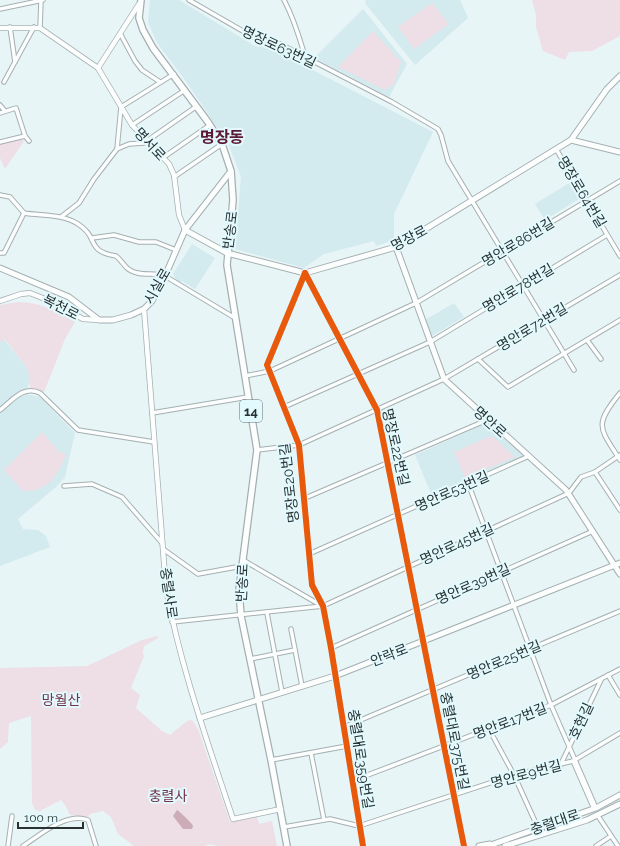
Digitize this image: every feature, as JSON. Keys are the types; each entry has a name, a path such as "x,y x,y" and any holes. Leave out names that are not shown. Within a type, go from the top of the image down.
{"main road":[{"name":"반송로","path":"140,2 139,18 143,30 153,48 210,124 222,144 232,172 233,200 226,253 227,265 258,450 239,590 241,616 282,809 287,846"},
{"path":"620,76 607,89 571,140 620,152"},
{"name":"명장로","path":"305,273 396,247 571,140"},
{"name":"시실로","path":"100,320 113,320 144,309 152,301 165,276 185,230 232,172"},
{"path":"185,230 226,253 305,273"},
{"name":"명안로","path":"396,247 444,379 487,420 569,493 593,531 618,565 620,574"},
{"path":"0,268 69,297 100,320"},
{"name":"안락로","path":"200,718 335,676 618,565"},
{"name":"충렬대로","path":"488,846 505,844 538,828 595,808 620,795"},
{"path":"479,846 505,844 598,816 620,804"}],"street":[{"path":"0,9 42,0 40,28"},
{"name":"명장로63번길","path":"189,0 255,38 278,44 303,56 392,102 438,129 448,161 574,370"},
{"path":"284,0 290,9 292,20 304,53 303,56"},
{"path":"98,68 121,35 140,2"},
{"path":"10,27 15,62"},
{"path":"4,82 34,27"},
{"name":"명서로","path":"0,28 40,28 98,68 132,125 169,164 174,176 179,216 185,230"},
{"path":"121,35 135,61 142,70 160,82"},
{"path":"121,107 174,74"},
{"path":"132,125 185,90"},
{"path":"0,105 4,111"},
{"path":"61,217 79,203 94,179 117,149 129,144 140,144 197,106"},
{"name":"명서로","path":"117,149 121,107"},
{"path":"0,113 16,108 25,136 29,141"},
{"path":"164,157 210,124"},
{"path":"0,142 25,136"},
{"path":"174,176 222,144"},
{"name":"명장로64번길","path":"556,149 620,256"},
{"name":"명안로86번길","path":"245,376 270,371 416,303 620,181"},
{"path":"0,195 10,197 24,213 61,217 80,225 92,238 92,241 98,251 116,256 128,269 139,274 156,273 165,276 235,318"},
{"path":"0,253 4,253 24,213"},
{"path":"92,238 114,235 139,242 156,242 176,250"},
{"name":"명안로78번길","path":"284,407 430,342 607,235"},
{"name":"명장로22번길","path":"305,273 377,410 399,514 423,642"},
{"name":"명장로20번길","path":"305,273 267,365 299,445 312,586 323,606 335,676"},
{"name":"명안로72번길","path":"258,450 299,445 444,379 620,275"},
{"name":"복천로","path":"0,301 21,294 30,293 45,299 83,319 100,320"},
{"name":"충렬사로","path":"144,309 166,588 172,622 200,718 233,818 282,809"},
{"path":"478,359 508,387 620,320"},
{"path":"587,340 601,359"},
{"path":"0,410 23,391 33,390 40,393 78,430 154,442"},
{"path":"569,493 581,477 595,472 619,457 603,433 601,425 604,417 620,393"},
{"path":"152,413 248,397"},
{"path":"303,499 487,420"},
{"name":"명안로53번길","path":"309,554 529,456"},
{"path":"595,472 620,510"},
{"path":"468,483 550,705 570,746 595,808"},
{"path":"64,486 92,484 122,497 162,543"},
{"name":"명안로45번길","path":"172,622 241,616 323,606 569,493"},
{"name":"명안로39번길","path":"331,648 593,531"},
{"path":"163,549 198,574 242,566"},
{"path":"243,560 323,606"},
{"name":"명안로25번길","path":"344,727 620,611"},
{"path":"267,613 282,692"},
{"path":"291,629 302,686"},
{"name":"충렬대로375번길","path":"423,642 464,846"},
{"path":"250,659 295,650"},
{"name":"명안로17번길","path":"352,781 550,705 620,669"},
{"path":"608,675 620,695"},
{"name":"충렬대로359번길","path":"335,676 363,846"},
{"name":"호현길","path":"561,764 601,679"},
{"path":"488,729 514,775 538,828"},
{"name":"명안로9번길","path":"359,826 514,775 575,760 620,733"},
{"path":"272,760 347,746"},
{"path":"311,752 324,820"},
{"path":"8,846 12,816"},
{"path":"598,816 618,846"},
{"path":"23,846 54,827 74,818 88,820 96,846"},
{"path":"284,826 330,819 359,826"},
{"path":"596,846 611,836"}],"shaded area":[{"path":"150,0 179,0 255,46 272,49 433,132 394,214 394,240 376,246 374,241 324,254 304,268 235,249 241,177 228,143 185,80 157,43 148,22"},
{"path":"366,0 460,0 468,18 415,65 365,3"},
{"path":"363,9 407,64 389,97 314,58"},
{"path":"571,182 580,196 579,199 545,220 535,204"},
{"path":"192,244 215,258 195,289 182,281 180,283 176,280 173,274"},
{"path":"454,303 464,317 432,336 425,320"},
{"path":"4,339 28,369 30,379 26,394 40,397 75,433 65,477 57,486 18,519 23,529 38,530 46,536 50,547 0,566 0,342"},
{"path":"487,423 522,455 522,458 432,496 415,455"},
{"path":"177,810 192,824 192,829 183,829 173,816"}],"green space":[{"path":"532,0 620,0 620,36 592,51 569,52 565,60 543,51 536,27 536,15"},
{"path":"432,3 449,24 414,49 398,27"},
{"path":"373,31 401,62 394,84 385,90 338,67"},
{"path":"20,138 24,141 5,169 0,158 0,143"},
{"path":"18,302 41,305 62,314 75,322 65,339 44,392 30,388 28,369 5,339 0,342 0,305"},
{"path":"42,432 59,452 66,454 60,468 51,481 39,489 23,491 4,470"},
{"path":"489,437 493,437 515,457 465,478 454,452"},
{"path":"157,636 158,638 144,646 144,656 131,688 140,695 136,708 162,731 170,735 187,721 192,720 198,729 230,822 257,817 259,824 272,821 277,846 218,846 210,844 204,846 134,846 118,834 111,817 103,811 90,814 87,817 70,815 61,800 40,811 35,810 32,803 31,716 9,723 8,742 0,749 0,668 87,666 142,640"}],"cycle path":[{"path":"305,273 377,410 464,846"},
{"path":"305,273 267,365 299,445 312,585 323,606 363,846"}],"district":[{"name":"명장동","path":"222,137"}],"park label":[{"name":"망월산","path":"61,700"},
{"name":"충렬사","path":"168,796"}]}
